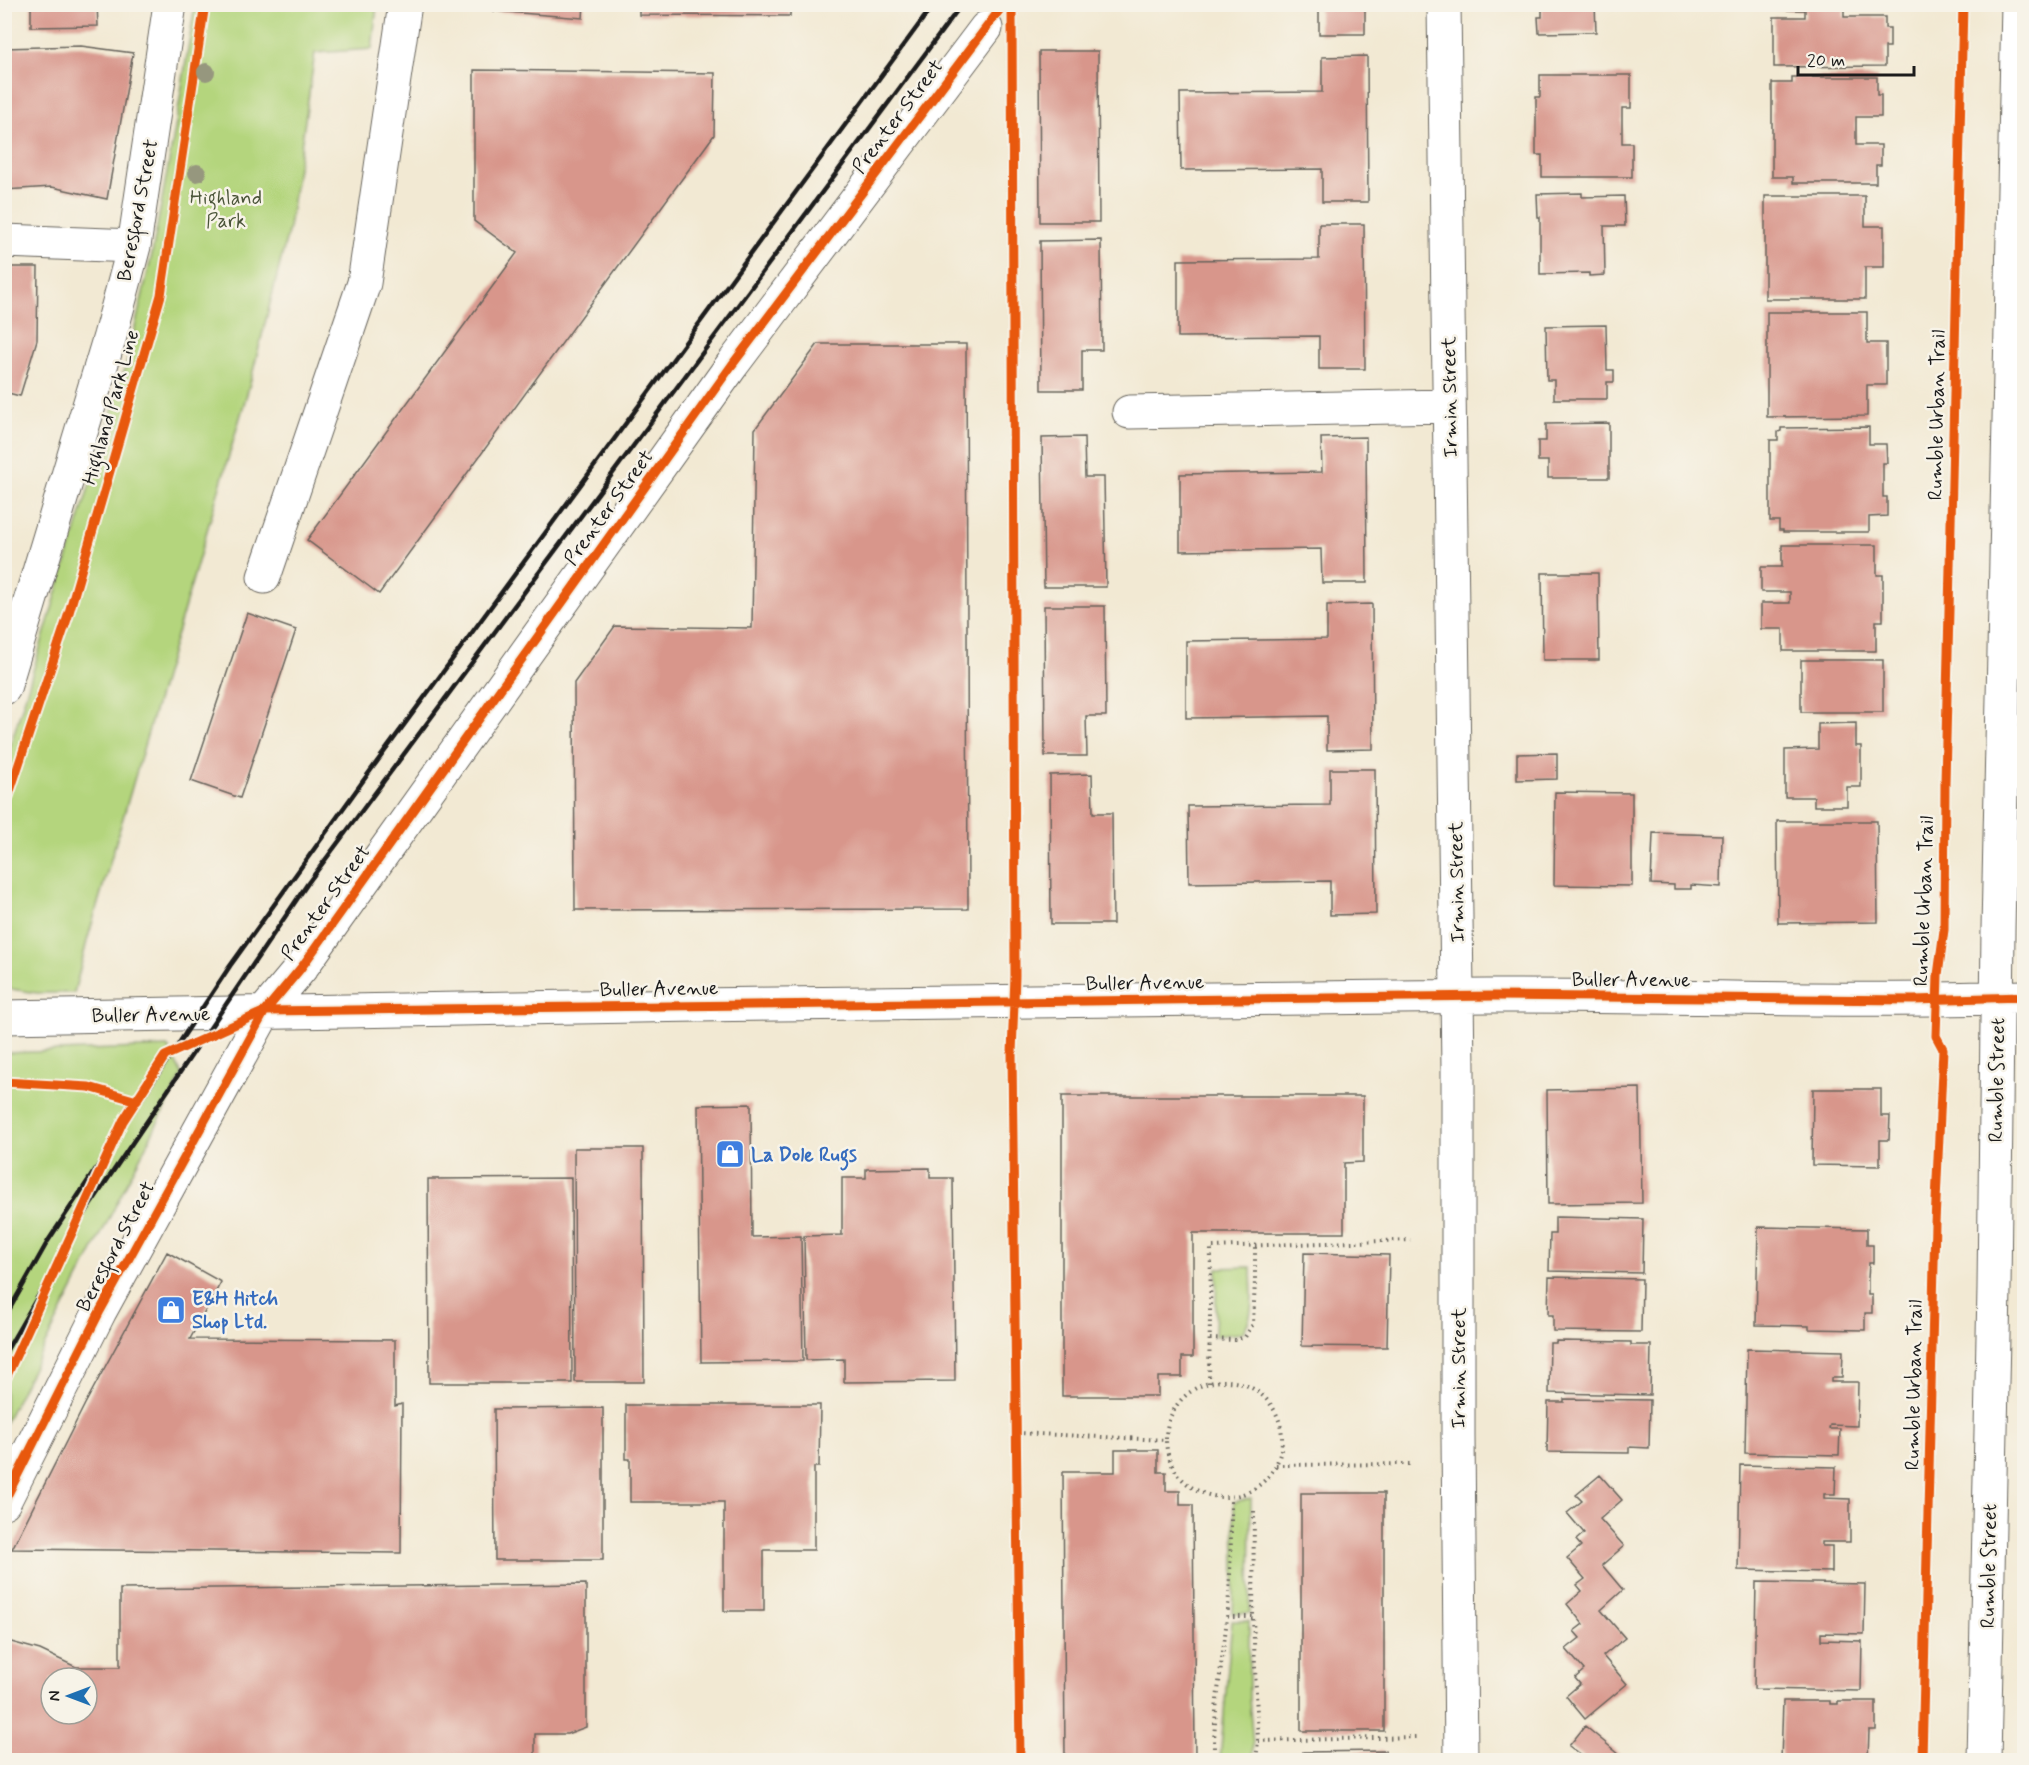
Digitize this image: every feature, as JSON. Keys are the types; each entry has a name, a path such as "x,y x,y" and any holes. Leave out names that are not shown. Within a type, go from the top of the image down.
{"street":[{"name":"Beresford Street","path":"4,688 134,246 171,4"},
{"path":"264,577 364,283 405,4"},
{"name":"Irmin Street","path":"1444,4 1457,997 1461,1761"},
{"name":"Rumble Street","path":"1984,1761 1994,1300 2011,997 2018,4"},
{"name":"Prenter Street","path":"265,1011 301,968 732,365 986,28"},
{"path":"4,241 134,246"},
{"path":"1130,412 1449,406"},
{"name":"Buller Avenue","path":"4,1017 265,1011 1457,997 1913,1000 2011,997"},
{"name":"Beresford Street","path":"4,1502 100,1311 265,1011"}],"path":[{"path":"1209,1383 1211,1247 1411,1240"},
{"path":"1210,1339 1236,1340 1245,1337 1253,1324 1255,1246"},
{"path":"1228,1381 1247,1386 1263,1396 1275,1410 1282,1428 1282,1447 1276,1465 1265,1481 1249,1492 1231,1497 1211,1496 1193,1489 1179,1475 1169,1459 1166,1440 1169,1420 1178,1404 1192,1391 1209,1383 1228,1381"},
{"path":"1016,1421 1017,1444"},
{"path":"1017,1433 1166,1440"},
{"path":"1276,1465 1413,1464"},
{"path":"1214,1761 1218,1691 1227,1617 1231,1557 1231,1497"},
{"path":"1254,1511 1253,1617 1258,1741 1256,1761"},
{"path":"1227,1617 1253,1617"},
{"path":"1258,1741 1416,1737"}],"green space":[{"name":"Highland Park","path":"195,5 377,5 372,49 315,53 289,228 249,387 87,941 74,993 37,993 5,988 5,763 127,362 152,254"},
{"path":"168,1047 182,1075 5,1423 5,1053"},
{"path":"1251,1267 1252,1302 1246,1326 1242,1333 1215,1336 1217,1268"},
{"path":"1251,1498 1250,1613 1233,1614 1234,1502"},
{"path":"1232,1621 1249,1621 1252,1760 1220,1760"}],"building":[{"path":"31,4 97,4 98,26 31,27"},
{"path":"495,4 584,4 583,18 494,11"},
{"path":"639,4 806,4 806,9 790,9 790,16 639,15"},
{"path":"1319,4 1365,4 1365,34 1319,34"},
{"path":"1542,4 1595,4 1596,32 1539,33 1538,17 1542,17"},
{"path":"1774,4 1885,4 1885,9 1844,9 1844,17 1885,17 1885,28 1890,28 1890,47 1885,47 1885,66 1774,67 1774,17 1805,17 1805,10 1774,10"},
{"path":"81,46 133,53 107,199 52,187 4,190 4,48"},
{"path":"1039,51 1098,51 1099,222 1040,222"},
{"path":"1367,56 1368,202 1322,202 1322,169 1181,170 1180,93 1322,92 1322,57"},
{"path":"474,70 715,73 714,135 379,594 307,540 517,253 474,221"},
{"path":"1540,75 1631,75 1631,108 1622,108 1622,143 1632,143 1632,177 1542,177 1542,155 1536,155 1536,97 1540,97"},
{"path":"1792,77 1877,77 1877,95 1881,95 1881,117 1856,117 1856,145 1881,145 1881,165 1876,165 1876,183 1793,183 1793,177 1772,177 1772,83 1792,83"},
{"path":"1582,193 1582,197 1624,196 1625,226 1604,226 1605,275 1540,274 1540,217 1538,217 1537,194"},
{"path":"1765,196 1865,196 1865,226 1884,226 1884,267 1865,267 1865,299 1765,299"},
{"path":"1319,224 1364,224 1365,369 1319,369 1319,336 1178,337 1178,260 1319,259"},
{"path":"1101,240 1102,350 1082,350 1082,390 1041,390 1040,241"},
{"path":"4,267 38,267 37,340 20,396 4,392"},
{"path":"1767,312 1867,312 1867,343 1886,343 1886,385 1867,385 1867,416 1767,417"},
{"path":"1606,325 1607,370 1614,370 1614,382 1607,382 1607,399 1554,399 1554,380 1547,380 1546,326"},
{"path":"818,344 966,344 968,909 575,910 574,683 615,626 752,628 755,429"},
{"path":"1609,423 1609,478 1548,478 1548,461 1538,461 1538,441 1546,441 1546,424"},
{"path":"1869,427 1869,444 1886,444 1887,463 1883,463 1883,497 1887,497 1887,516 1869,517 1869,532 1783,532 1779,530 1779,521 1770,521 1770,440 1778,440 1778,432 1781,428"},
{"path":"1084,437 1085,477 1104,477 1106,587 1044,587 1042,438"},
{"path":"1366,437 1367,583 1322,583 1321,549 1180,551 1180,474 1322,472 1321,438"},
{"path":"1782,545 1877,545 1877,575 1883,575 1883,621 1876,621 1876,651 1783,651 1783,629 1761,629 1761,603 1790,603 1790,592 1761,592 1761,567 1782,567"},
{"path":"1542,573 1598,573 1599,660 1543,660"},
{"path":"1372,604 1373,749 1327,750 1327,716 1186,718 1186,641 1327,639 1327,605"},
{"path":"1044,606 1105,606 1106,716 1086,716 1087,756 1045,756"},
{"path":"247,613 296,630 240,798 191,781"},
{"path":"1801,660 1883,660 1883,712 1801,712"},
{"path":"1856,723 1856,746 1861,746 1861,787 1847,787 1847,806 1814,806 1814,797 1785,797 1785,750 1818,749 1818,724"},
{"path":"1557,753 1557,779 1517,780 1517,754"},
{"path":"1330,769 1375,769 1376,914 1330,915 1330,881 1189,883 1188,806 1330,805"},
{"path":"1092,774 1093,813 1112,813 1113,924 1051,924 1050,775"},
{"path":"1555,792 1632,793 1632,886 1554,885"},
{"path":"1777,821 1877,821 1878,922 1778,923"},
{"path":"1653,833 1722,835 1721,887 1691,885 1691,889 1674,889 1674,885 1651,884"},
{"path":"1640,1088 1642,1203 1548,1204 1547,1090"},
{"path":"1813,1089 1881,1089 1881,1116 1890,1116 1889,1140 1880,1140 1880,1166 1812,1165"},
{"path":"1062,1096 1363,1096 1363,1162 1344,1163 1344,1233 1193,1233 1193,1357 1182,1357 1182,1377 1158,1377 1158,1396 1062,1396"},
{"path":"751,1104 752,1237 801,1236 803,1361 701,1362 698,1105"},
{"path":"574,1148 643,1148 644,1382 575,1382"},
{"path":"930,1168 930,1178 953,1178 955,1381 844,1382 844,1359 806,1360 804,1236 842,1235 842,1178 866,1178 866,1169"},
{"path":"571,1178 572,1383 429,1383 428,1179"},
{"path":"1555,1217 1643,1219 1642,1273 1549,1271 1550,1234 1555,1234"},
{"path":"1758,1227 1867,1229 1867,1245 1873,1245 1873,1263 1869,1263 1868,1279 1868,1295 1872,1295 1872,1313 1865,1313 1865,1330 1756,1325"},
{"path":"167,1252 221,1282 190,1339 395,1340 395,1406 402,1404 401,1553 12,1549 85,1404"},
{"path":"1304,1253 1389,1255 1387,1347 1302,1346"},
{"path":"1549,1277 1642,1279 1641,1332 1553,1331 1553,1315 1548,1315"},
{"path":"1556,1341 1631,1342 1631,1345 1651,1345 1650,1395 1549,1393 1550,1343 1556,1343"},
{"path":"1747,1349 1843,1351 1842,1378 1831,1378 1831,1382 1858,1382 1857,1426 1830,1425 1829,1429 1840,1429 1839,1455 1745,1453"},
{"path":"1564,1399 1650,1400 1649,1448 1629,1447 1629,1453 1547,1452 1548,1402 1564,1402"},
{"path":"626,1405 820,1405 819,1467 814,1467 814,1550 764,1550 764,1611 724,1611 724,1502 630,1502 630,1459 626,1459"},
{"path":"603,1408 603,1560 495,1560 494,1409"},
{"path":"1115,1450 1158,1450 1158,1472 1166,1472 1166,1491 1180,1491 1180,1505 1193,1505 1195,1760 1065,1760 1063,1472 1115,1472"},
{"path":"1740,1465 1836,1467 1835,1494 1824,1494 1824,1498 1850,1499 1850,1542 1822,1542 1822,1546 1832,1546 1832,1572 1738,1570"},
{"path":"1600,1475 1622,1500 1600,1519 1624,1546 1602,1565 1623,1590 1601,1610 1625,1638 1603,1656 1627,1684 1585,1719 1566,1696 1580,1684 1575,1678 1584,1670 1566,1649 1580,1638 1574,1631 1583,1624 1567,1604 1582,1591 1577,1585 1585,1579 1567,1558 1581,1546 1576,1540 1584,1533 1567,1513 1582,1501 1576,1495"},
{"path":"1301,1493 1384,1493 1384,1731 1301,1731"},
{"path":"1756,1582 1865,1584 1864,1634 1821,1633 1821,1640 1862,1641 1861,1691 1754,1689"},
{"path":"586,1584 586,1727 567,1734 535,1734 535,1760 4,1760 4,1640 40,1650 74,1666 39,1666 39,1726 99,1726 99,1667 120,1667 120,1589"},
{"path":"1783,1701 1830,1701 1830,1704 1838,1704 1838,1701 1876,1701 1876,1730 1869,1730 1868,1760 1781,1760"},
{"path":"1585,1726 1626,1760 1580,1760 1583,1757 1569,1746"},
{"path":"1385,1751 1386,1760 1303,1760 1303,1752"}],"railway":[{"path":"4,1319 48,1241 230,966 368,774 934,4"},
{"path":"4,1355 91,1204 308,883 962,4"}],"cycle path":[{"name":"Highland Park Line","path":"4,809 68,616 161,295 205,4"},
{"path":"4,1502 100,1311 265,1011 301,968 732,365 1004,4"},
{"path":"1012,4 1015,976 1012,1053 1020,1760"},
{"name":"Rumble Urban Trail","path":"1922,1760 1935,1223 1943,1049 1936,1036 1938,975 1944,930 1945,783 1963,4"},
{"path":"4,1382 123,1121 165,1056 265,1011 1494,996 1913,1000 2024,997"},
{"path":"4,1082 89,1087 137,1101"}],"place":[{"name":"La Dole Rugs","path":"730,1154"},
{"name":"E&H Hitch Shop Ltd.","path":"171,1310"}]}
